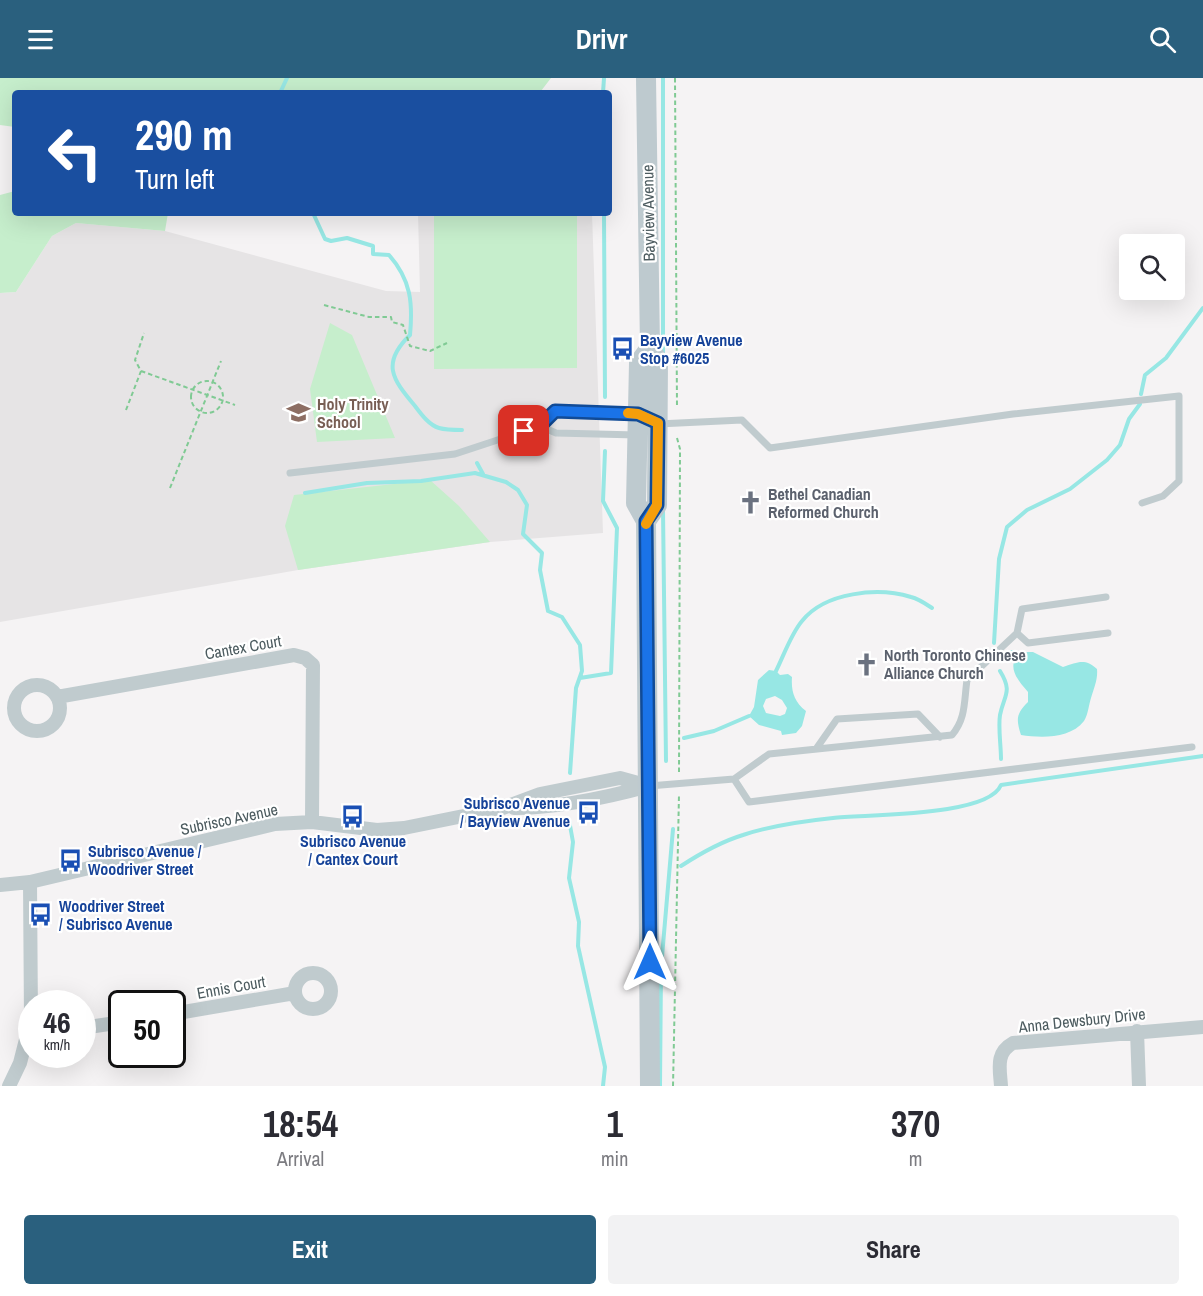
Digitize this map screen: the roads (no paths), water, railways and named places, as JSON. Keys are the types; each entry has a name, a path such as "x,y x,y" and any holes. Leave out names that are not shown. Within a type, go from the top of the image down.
{"main road":[{"name":"Bayview Avenue","path":"646,78 650,348 658,361 657,505 646,521"},
{"name":"Bayview Avenue","path":"650,348 639,363 636,503 646,521 650,1086"}],"street":[{"name":"Cantex Court","path":"57,697 294,655 305,658 313,664 312,822"},
{"name":"Subrisco Avenue","path":"0,885 30,882 264,826 312,822 391,830 503,808 542,808 620,794 649,786"},
{"path":"30,882 30,990"},
{"name":"Ennis Court","path":"186,1012 295,993"},
{"name":"Anna Dewsbury Drive","path":"1001,1086 1000,1057 1005,1048 1013,1043 1203,1027"},
{"path":"1137,1031 1138,1086"},
{"path":"9,1086 18,1063"}],"lane":[{"path":"290,473 455,454 540,426 555,411 638,414 658,423 742,420 770,448 1013,414 1179,396 1179,481 1163,496 1142,502"},
{"path":"540,426 556,433 638,435 658,423"},
{"path":"649,786 734,779 768,754 952,735 960,726 967,680 1017,633 1022,609 1106,597"},
{"path":"1017,633 1028,643 1108,633"},
{"path":"816,749 837,719 918,714 940,737"},
{"path":"734,779 749,802 1192,747"}],"water":[{"path":"1019,652 1033,652 1063,667 1085,662 1097,669 1086,716 1078,727 1055,736 1021,735 1018,717 1028,702 1028,692 1013,669"},
{"path":"769,670 792,677 794,696 806,711 802,726 796,733 782,735 781,731 759,725 749,716 754,707 758,680","holes":["775,696 782,700 787,708 785,714 780,716 766,713 763,706 766,699"]}],"waterway":[{"path":"281,90 287,78"},
{"path":"603,90 604,78"},
{"path":"663,78 663,353"},
{"path":"314,216 325,239 331,241 347,238 373,246 373,254 389,255 396,264 409,292 411,313 410,335 395,354 393,371 396,379 423,416 435,427 462,430"},
{"path":"604,216 605,397"},
{"path":"1141,394 1145,375 1166,358 1203,308"},
{"path":"994,643 999,559 1007,527 1027,510 1070,489 1107,460 1120,445 1129,419 1140,404"},
{"path":"580,678 611,673 617,528 603,501 605,451"},
{"path":"477,463 483,474"},
{"path":"305,493 367,483 421,481 475,473 506,482 518,490 527,505 523,534 542,553 540,570 548,611 562,617 580,645 582,671 576,688 570,773"},
{"path":"663,510 666,761"},
{"path":"776,671 791,638 802,621 812,611 838,598 853,594 883,592 917,599 932,608"},
{"path":"1012,652 1015,657"},
{"path":"1000,671 1007,689 999,720 1001,759"},
{"path":"684,738 714,731 749,716"},
{"path":"681,866 726,841 776,826 833,818 951,808 974,803 991,795 1001,785 1203,756"},
{"path":"569,820 573,842 569,878 579,922 578,946 605,1067 603,1086"},
{"path":"660,1086 661,968 673,829"}],"place":[{"name":"Bayview Avenue Stop #6025","path":"622,349"},
{"name":"Holy Trinity School","path":"299,413"},
{"name":"Bethel Canadian Reformed Church","path":"750,503"},
{"name":"North Toronto Chinese Alliance Church","path":"866,664"},
{"name":"Subrisco Avenue / Bayview Avenue","path":"588,812"},
{"name":"Subrisco Avenue / Cantex Court","path":"353,816"},
{"name":"Subrisco Avenue / Woodriver Street","path":"70,860"},
{"name":"Woodriver Street / Subrisco Avenue","path":"41,915"}]}
